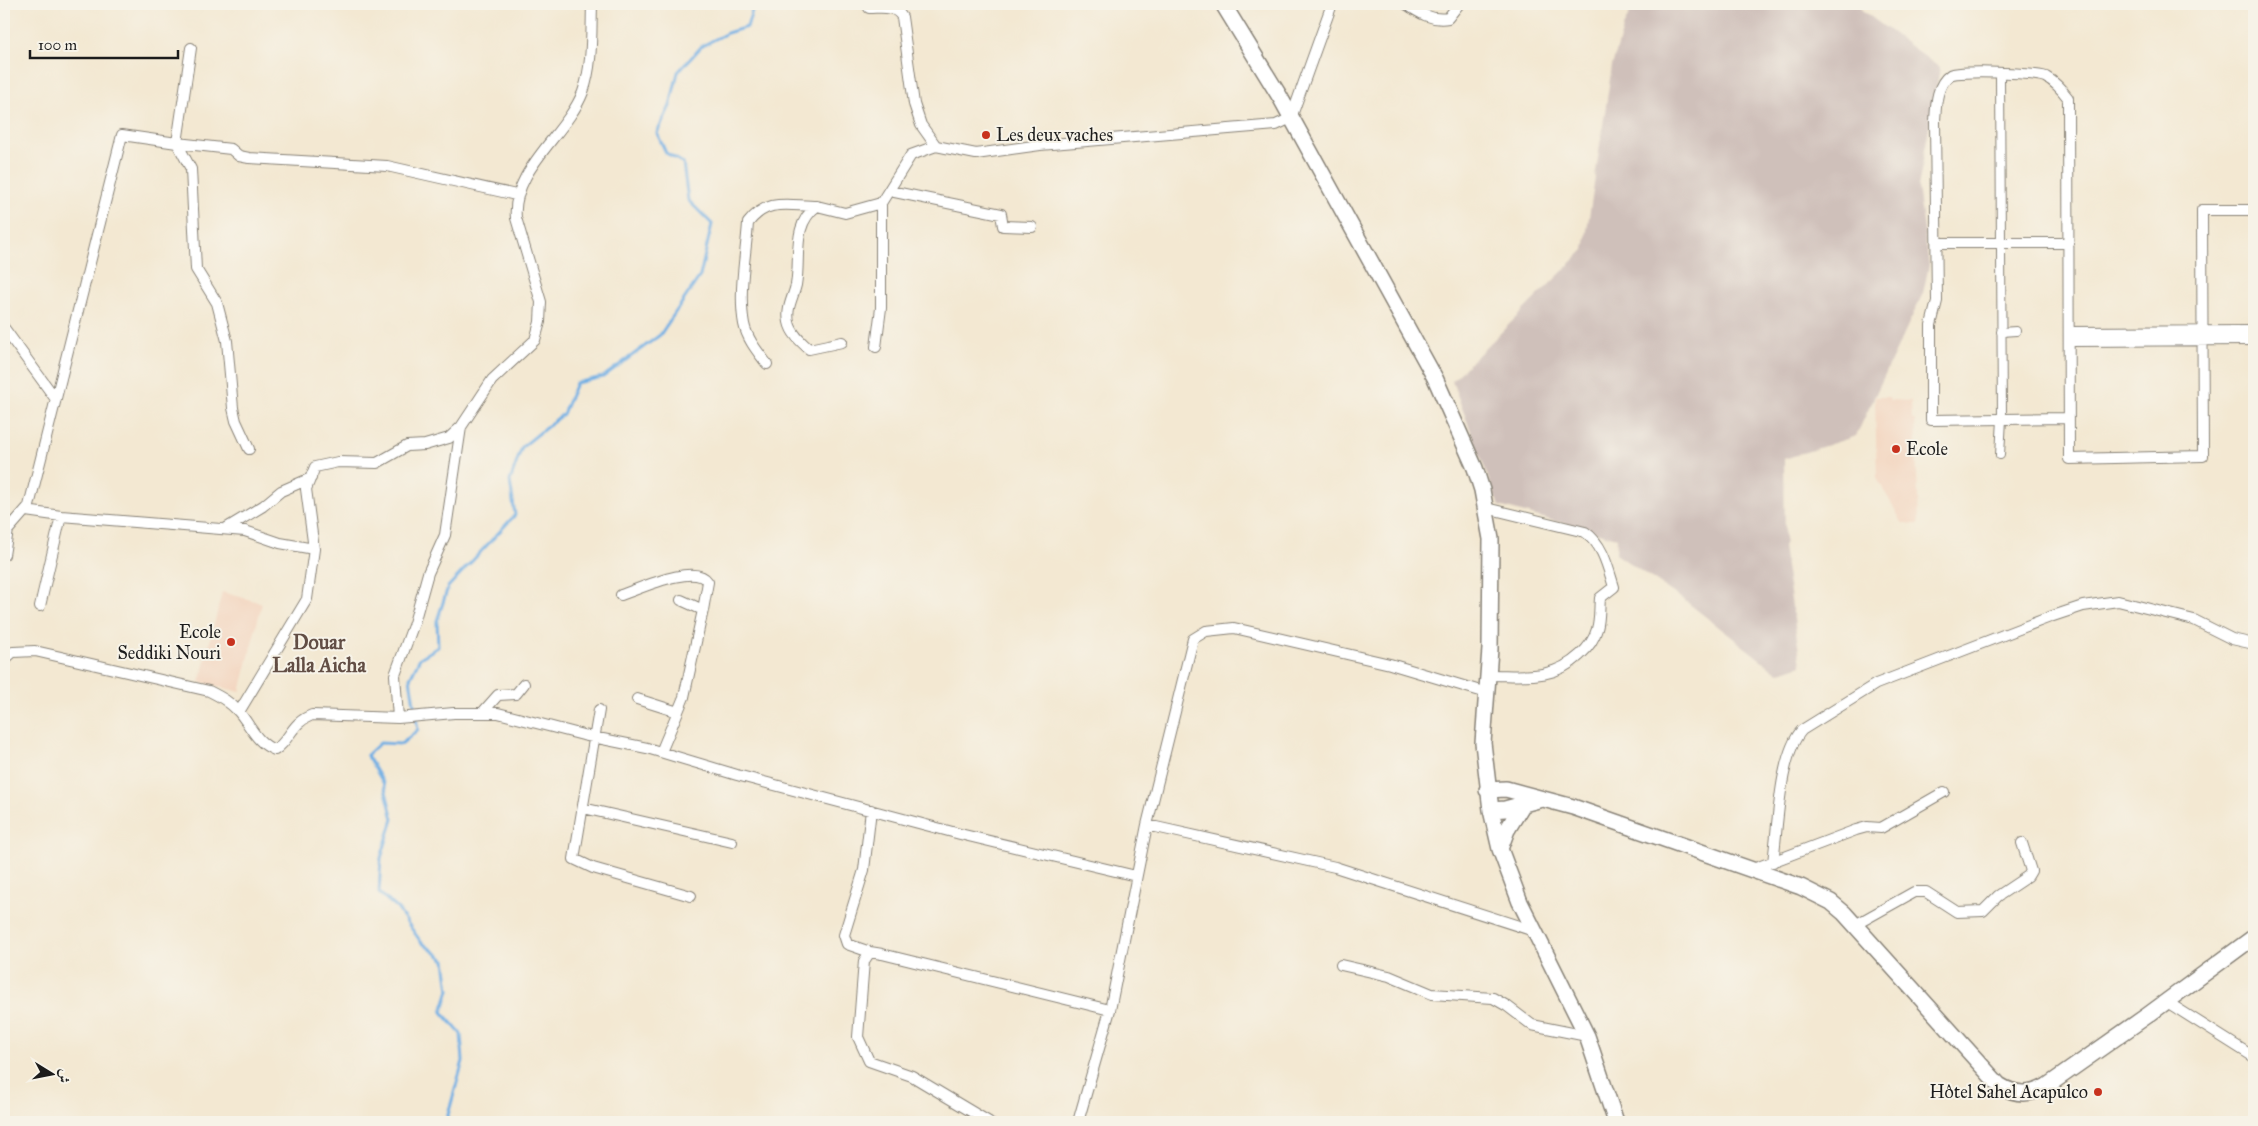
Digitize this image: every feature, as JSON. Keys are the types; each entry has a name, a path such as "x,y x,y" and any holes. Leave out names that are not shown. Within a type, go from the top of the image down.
{"main road":[{"path":"1223,4 1291,118 1436,378 1475,468 1486,508 1490,539 1492,593 1489,675 1482,743 1491,810 1500,849 1520,902 1587,1036 1616,1122"},
{"path":"1484,769 1521,798"},
{"path":"1487,790 1501,789 1521,798 1542,799 1573,807 1753,869 1817,894 1837,908 1855,925 1993,1079 1999,1085 2014,1092 2023,1093 2040,1090 2167,1002 2254,937"},
{"path":"1491,810 1521,798"},
{"path":"1500,849 1521,798"}],"street":[{"path":"240,712 307,599 314,549 306,489 315,467 338,462 377,463 406,446 425,445 449,438 461,427 492,380 535,340 540,322 541,302 516,218 514,204 516,195 583,93 590,54 592,4"},
{"path":"767,364 755,349 744,325 742,304 748,223 755,214 780,203 817,206 845,214 881,203 911,155 936,146 976,154 1040,145 1276,126 1291,118 1332,4"},
{"path":"1406,4 1429,18 1440,20 1448,18 1459,4"},
{"path":"869,8 892,8 898,11 902,18 914,104 921,125 936,146"},
{"path":"192,48 176,143 190,170 196,269 217,303 228,348 229,382 236,422 249,449"},
{"path":"2069,418 1931,420 1930,324 1937,301 1935,121 1941,88 1951,75 1956,73 2034,75 2046,78 2058,86 2068,98 2070,337 2069,459 2203,456 2202,210 2254,210"},
{"path":"2000,74 2002,419 2000,455"},
{"path":"4,555 8,530 26,511 122,135 231,149 239,156 249,158 387,166 516,195"},
{"path":"890,191 1001,214 1003,226 1032,227"},
{"path":"876,347 881,308 881,203"},
{"path":"817,206 808,212 798,236 796,284 788,307 789,323 798,339 809,349 842,342"},
{"path":"1937,243 2068,243"},
{"path":"4,328 55,398"},
{"path":"2001,332 2016,331"},
{"path":"2070,337 2202,335 2254,331"},
{"path":"2202,335 2254,340"},
{"path":"398,718 395,675 414,623 428,573 445,535 461,427"},
{"path":"224,530 263,506 281,490 310,478"},
{"path":"1486,508 1585,532 1594,540 1603,555 1614,587 1600,598 1597,630 1591,644 1569,666 1555,672 1539,675 1489,675"},
{"path":"26,511 60,516 224,530 245,530 280,543 314,549"},
{"path":"40,606 60,516"},
{"path":"621,595 683,574 696,574 708,582 684,697 661,752"},
{"path":"681,600 703,610"},
{"path":"1773,862 1787,755 1795,738 1802,730 1876,684 2050,616 2083,606 2118,601 2194,620 2232,639 2254,644"},
{"path":"1078,1122 1110,1010 1147,825 1193,639 1206,631 1234,628 1390,664 1487,693"},
{"path":"4,660 13,652 35,651 209,691 226,699 240,712 258,740 274,750 279,747 293,727 302,719 312,715 398,718 454,713 498,714 661,752 736,775 960,834 1136,876"},
{"path":"482,713 498,695 516,694 524,684"},
{"path":"637,699 678,712"},
{"path":"599,710 574,859 593,868 691,896"},
{"path":"1753,869 1856,830 1867,827 1881,828 1944,792"},
{"path":"583,808 732,842"},
{"path":"872,810 864,870 844,935 848,944 870,952 1110,1010"},
{"path":"1147,825 1335,867 1534,931"},
{"path":"1855,925 1914,892 1926,892 1957,912 1983,911 1998,896 2028,876 2031,870 2022,843"},
{"path":"870,952 864,961 858,1037 869,1062 912,1076 989,1122"},
{"path":"1341,965 1388,976 1432,994 1493,998 1532,1025 1587,1036"},
{"path":"2167,1002 2254,1057"}],"shaded area":[{"path":"1634,4 1856,4 1940,68 1918,187 1929,265 1923,293 1856,436 1784,459 1785,541 1783,547 1801,665 1778,673 1688,603 1616,554 1617,538 1499,506 1452,381 1584,250 1612,66 1624,25"},
{"name":"Ecole","path":"1875,397 1889,397 1890,400 1911,401 1912,420 1915,420 1919,524 1903,524 1877,478"},
{"name":"Ecole Seddiki Nouri","path":"222,592 262,603 240,692 200,682"}],"waterway":[{"path":"446,1122 463,1061 461,1034 442,1012 449,990 445,960 421,942 397,908 379,893 381,858 393,819 384,784 367,755 380,743 401,744 418,730 410,678 420,658 438,647 437,621 448,587 515,515 510,481 522,447 563,414 576,383 603,377 660,335 700,276 712,224 688,200 683,163 666,153 657,133 670,106 678,72 702,46 727,33 747,27 754,4"}],"place":[{"name":"Les deux vaches","path":"986,135"},
{"name":"Ecole","path":"1896,449"},
{"name":"Ecole Seddiki Nouri","path":"231,642"},
{"name":"Hôtel Sahel Acapulco","path":"2098,1092"}],"district":[{"name":"Douar Lalla Aicha","path":"319,654"}]}
